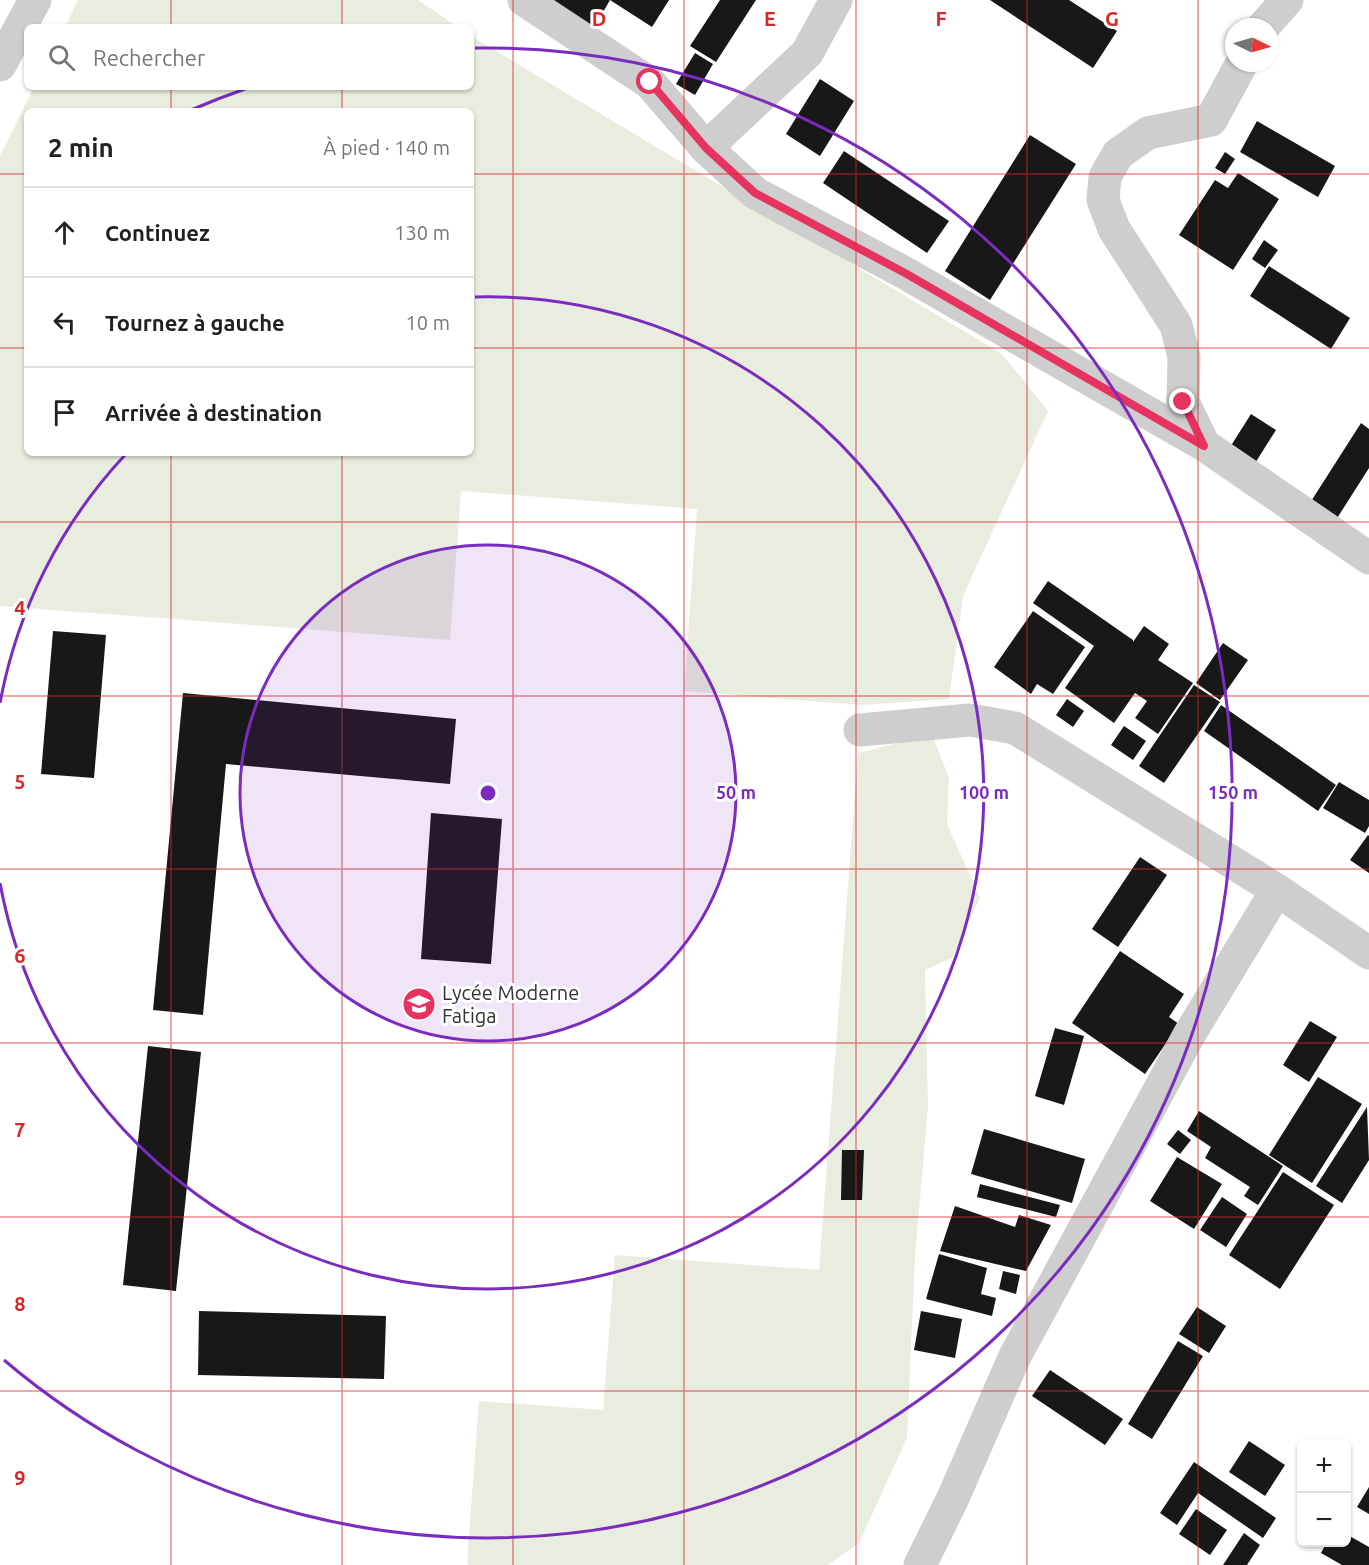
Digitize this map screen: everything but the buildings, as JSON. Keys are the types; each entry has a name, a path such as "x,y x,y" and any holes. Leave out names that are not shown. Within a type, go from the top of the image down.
{"street":[{"path":"0,65 35,0"},
{"path":"524,0 650,82 706,148 755,193 905,273 1204,446 1369,558"},
{"path":"706,148 807,53 836,0"},
{"path":"1271,18 1287,0"},
{"path":"1204,446 1183,402 1184,357 1176,325 1113,229 1103,200 1105,177 1118,154 1148,133 1211,120 1237,72"},
{"path":"860,730 970,720 1015,728 1277,890 1369,953"},
{"path":"920,1565 953,1498 1014,1358 1189,1035 1277,890"}],"shaded area":[{"path":"78,0 418,0 454,24 66,24"},
{"path":"474,38 1002,354 1048,411 963,596 949,699 861,705 684,691 697,509 461,491 450,640 0,606 0,156 33,90 474,90"},
{"path":"932,734 949,778 947,824 980,898 952,958 925,970 928,1107 915,1256 907,1438 859,1543 828,1565 469,1565 467,1562 479,1401 603,1410 615,1255 819,1270 858,753"}],"place":[{"name":"Lycée Moderne Fatiga","path":"419,1004"}],"route":[{"path":"650,82 706,148 755,193 905,273 1204,446 1183,402"}]}
